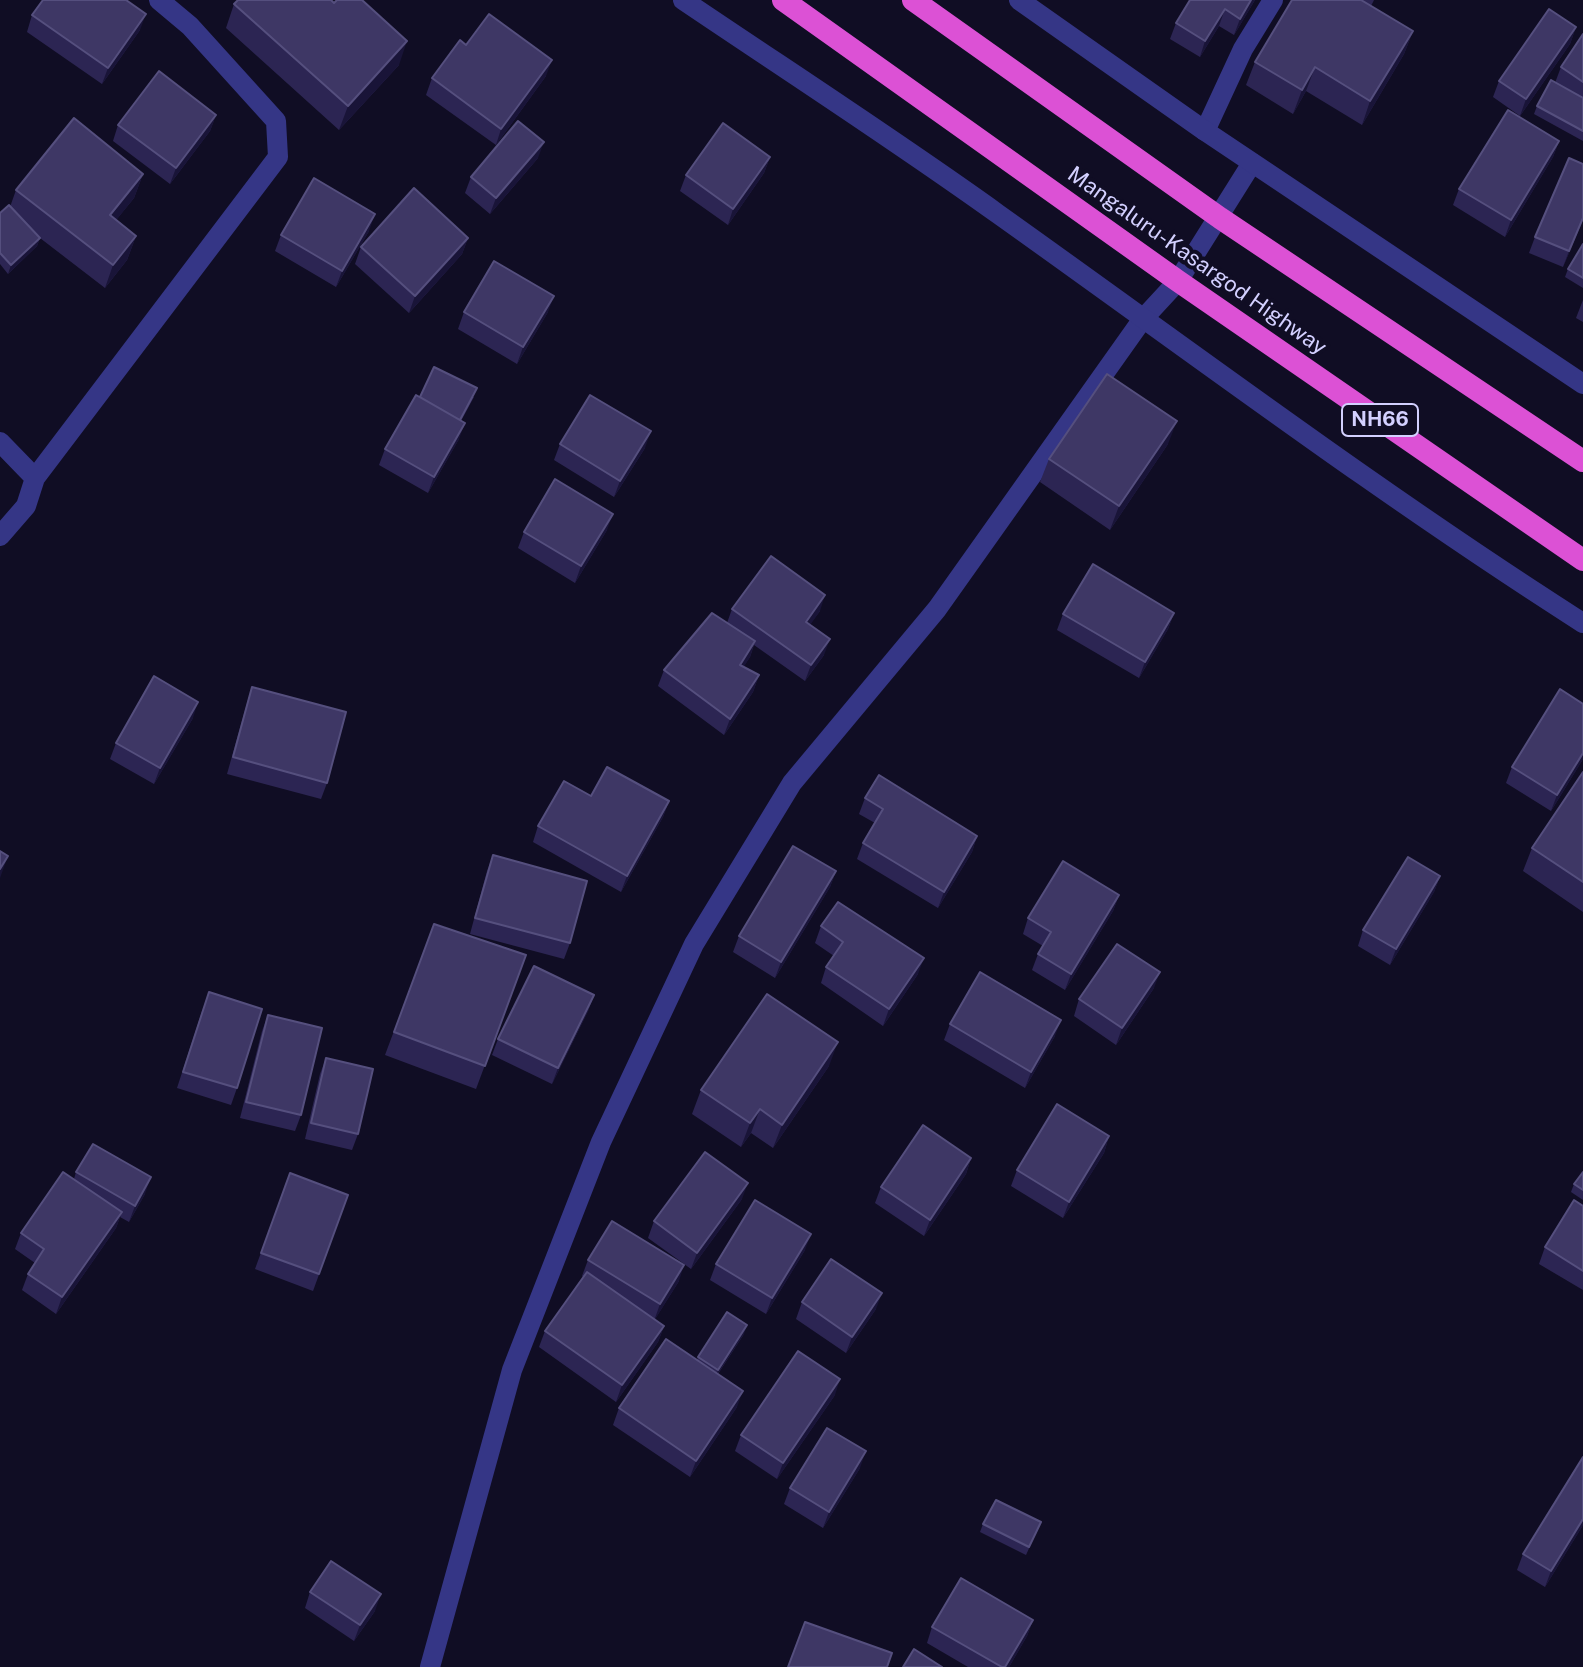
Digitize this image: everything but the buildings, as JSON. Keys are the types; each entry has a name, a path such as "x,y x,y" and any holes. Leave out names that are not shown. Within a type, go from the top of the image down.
{"highway":[{"name":"Mangaluru-Kasargod Highway","path":"783,0 1178,281 1583,560"},
{"path":"913,0 1220,218 1583,461"}],"street":[{"path":"0,536 26,506 35,478 278,157 276,121 190,26 159,0"},
{"path":"683,0 997,213 1142,320 1499,569 1583,623"},
{"path":"1019,0 1205,131 1583,384"},
{"path":"1205,131 1243,49 1273,0"},
{"path":"430,1667 512,1370 601,1142 694,944 792,783 937,609 1142,320 1178,281 1252,163"},
{"path":"0,442 35,478"}]}
